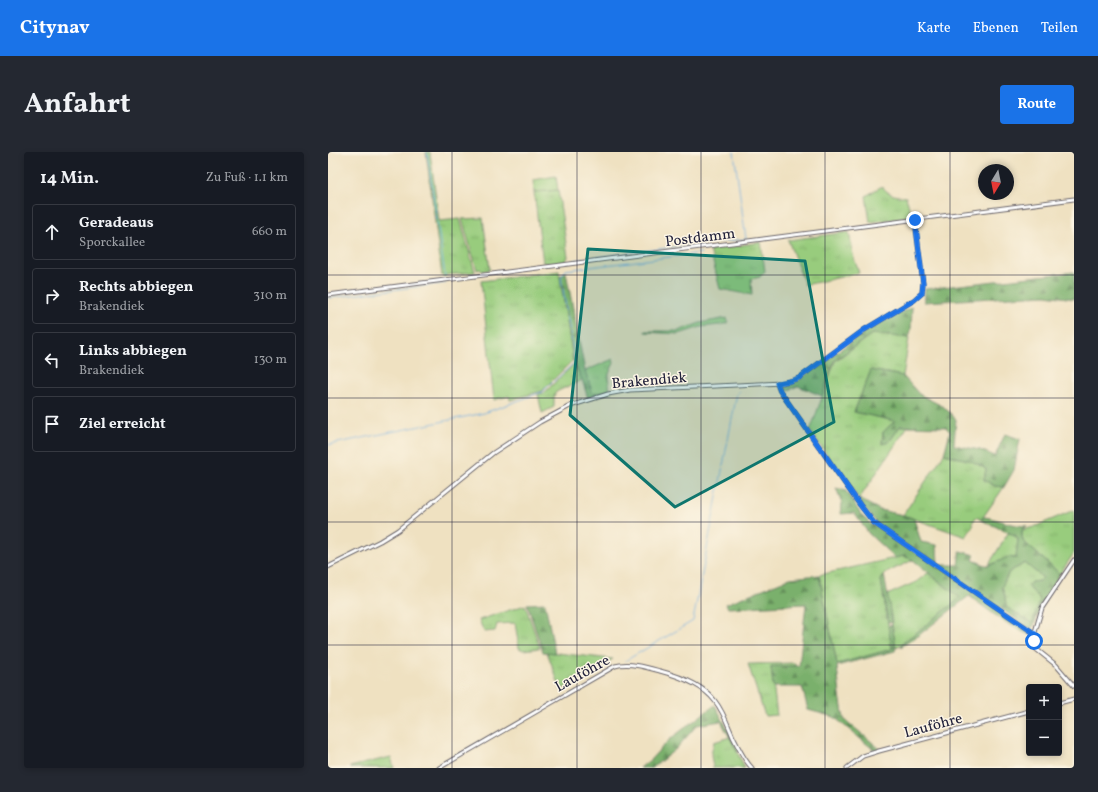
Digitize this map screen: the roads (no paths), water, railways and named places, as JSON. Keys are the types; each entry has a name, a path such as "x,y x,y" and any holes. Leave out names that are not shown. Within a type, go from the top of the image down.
{"street":[{"name":"Postdamm","path":"328,295 1074,199"},
{"name":"Brakendiek","path":"328,567 380,541 398,530 493,453 540,422 570,406 608,394 630,390 777,383 799,378 864,330 914,300 922,293 923,283 915,220"},
{"path":"777,383 780,391 874,523 1034,633"},
{"path":"1074,560 1046,600 1039,616 1033,642 1036,648 1056,664 1074,686"},
{"name":"Lauföhre","path":"439,768 615,666 622,664 656,669 678,676 697,686 711,696 718,705 745,760 752,768"},
{"path":"1062,702 1074,699"},
{"name":"Lauföhre","path":"847,768 863,756 1026,712"}],"waterway":[{"path":"427,152 445,276"},
{"path":"708,243 746,239 734,152"},
{"path":"693,245 703,243"},
{"path":"575,260 690,245"},
{"path":"328,445 484,413 542,392 573,364 575,360 561,278 566,270 701,253"},
{"path":"328,298 446,283"},
{"path":"625,661 693,621 737,393 740,391"}]}
